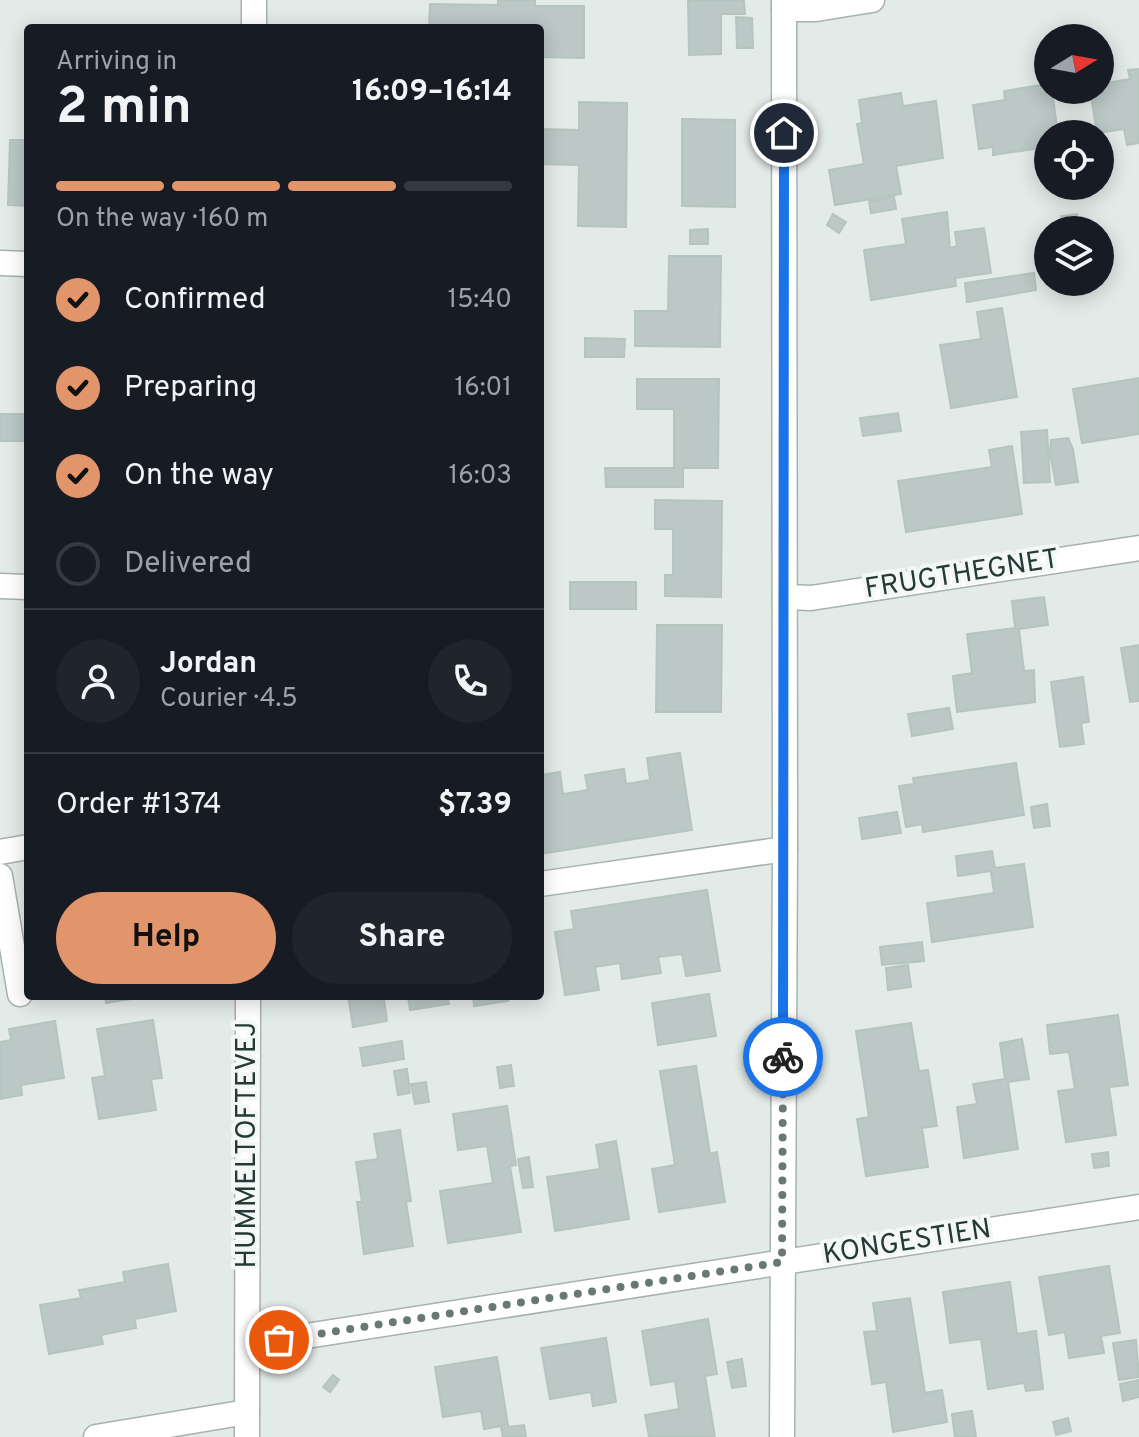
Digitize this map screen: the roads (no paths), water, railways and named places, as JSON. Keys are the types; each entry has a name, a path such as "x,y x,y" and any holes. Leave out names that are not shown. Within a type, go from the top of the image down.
{"street":[{"path":"254,0 254,24"},
{"path":"782,1437 784,5 816,9 872,0"},
{"path":"0,263 24,264"},
{"name":"FRUGTHEGNET","path":"785,597 811,598 1139,548"},
{"path":"0,586 24,587"},
{"path":"0,852 24,848"},
{"path":"544,883 785,849"},
{"path":"0,876 20,994"},
{"name":"HUMMELTOFTEVEJ","path":"247,1437 248,1000"},
{"name":"KONGESTIEN","path":"248,1345 1139,1207"},
{"path":"96,1437 247,1412"}]}
